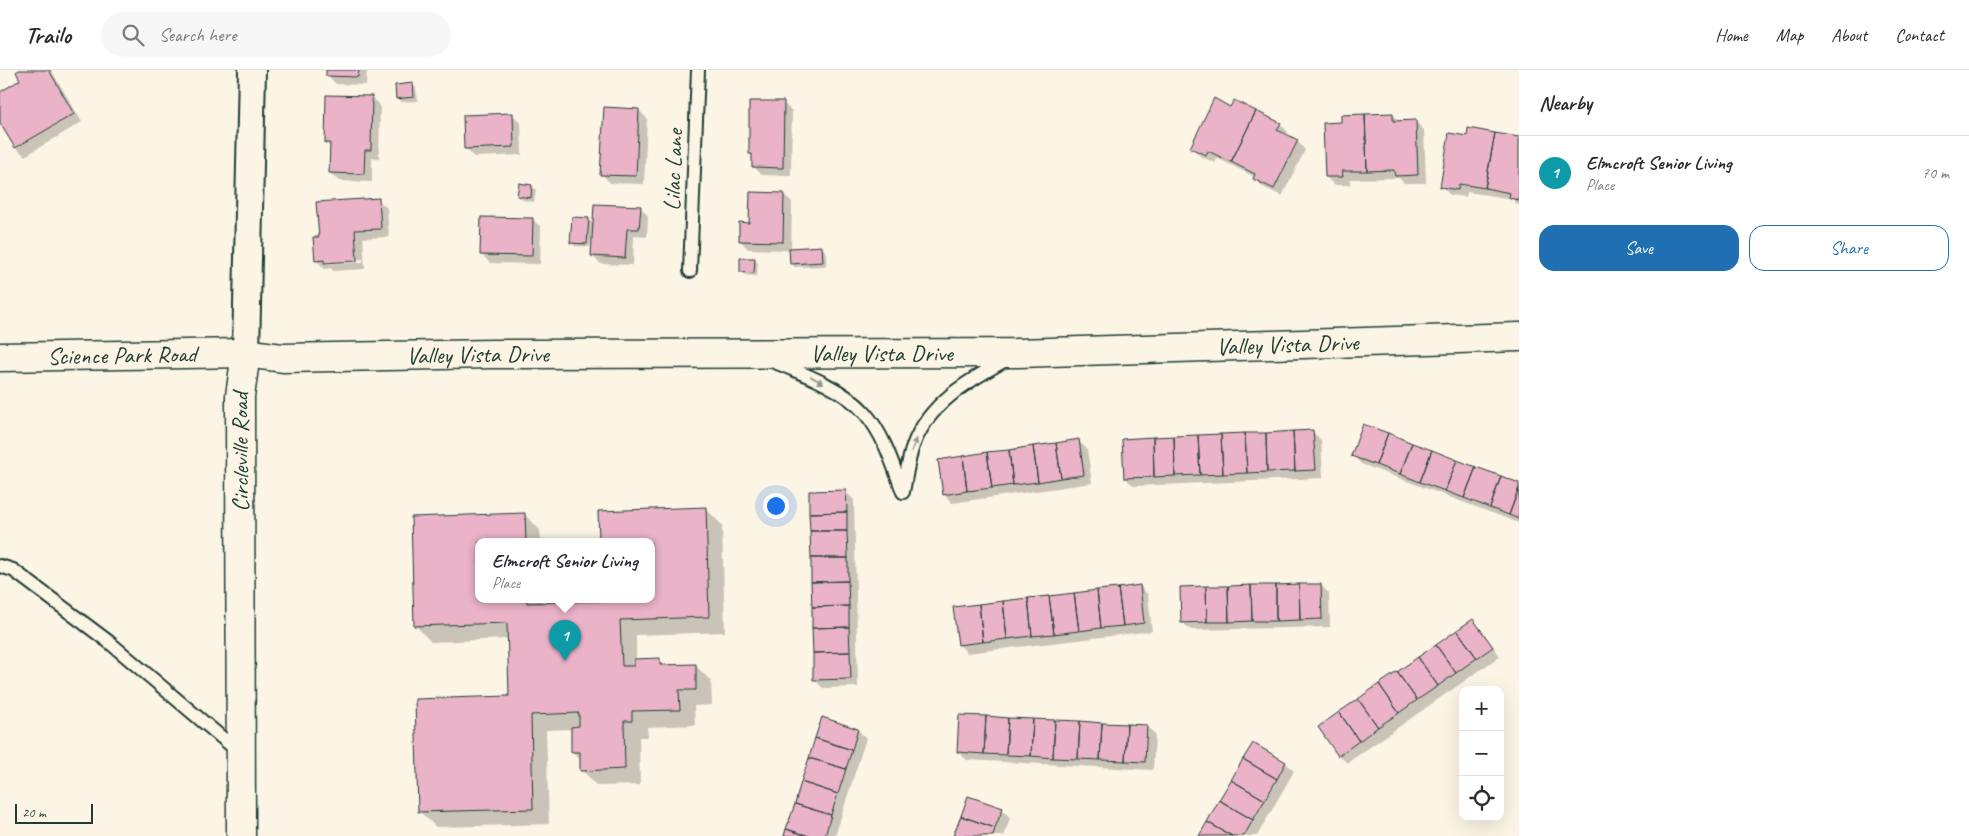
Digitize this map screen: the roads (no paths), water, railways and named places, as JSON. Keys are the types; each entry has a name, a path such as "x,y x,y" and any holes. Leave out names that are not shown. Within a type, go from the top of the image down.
{"main road":[{"name":"Valley Vista Drive","path":"246,353 283,358 492,354 756,355 1018,353 1519,337"},
{"name":"Science Park Road","path":"0,358 246,353"},
{"name":"Circleville Road","path":"241,836 240,396 246,353"}],"street":[{"name":"Circleville Road","path":"246,353 252,70"}],"lane":[{"name":"Lilac Lane","path":"690,271 698,70"},
{"path":"756,355 806,374 858,406 878,432 892,460 902,492 913,446 925,423 935,410 964,384 1018,353"},
{"path":"0,566 13,570 109,642 242,754"}],"place":[{"name":"Elmcroft Senior Living","path":"565,661"}]}
